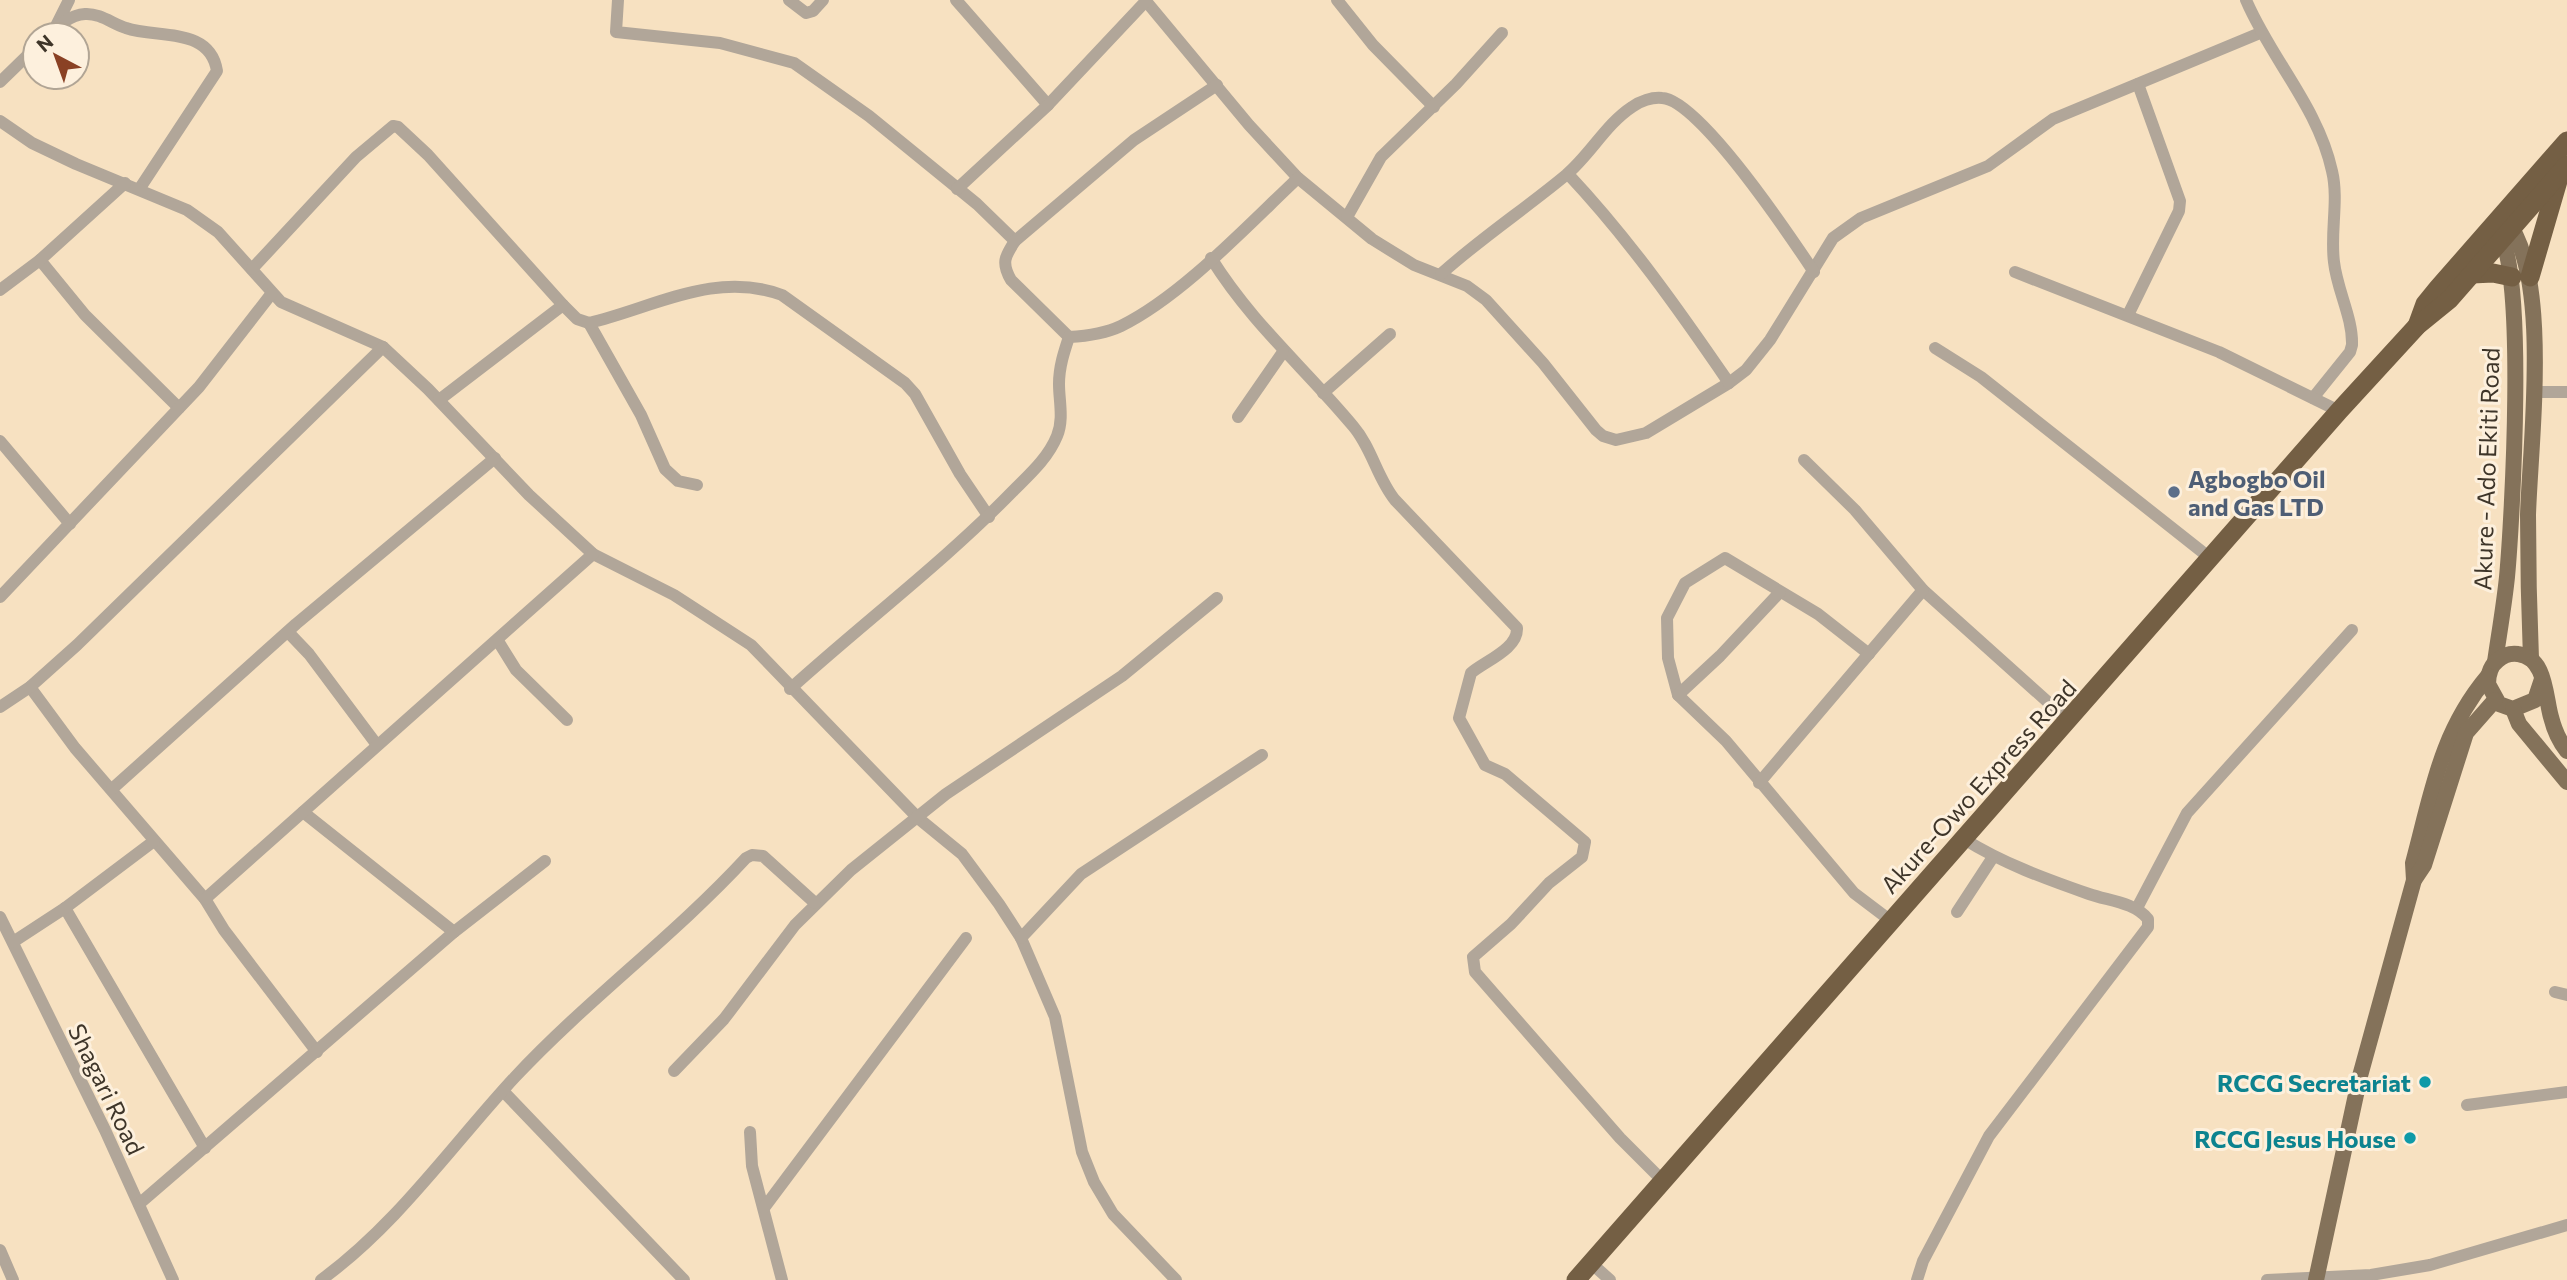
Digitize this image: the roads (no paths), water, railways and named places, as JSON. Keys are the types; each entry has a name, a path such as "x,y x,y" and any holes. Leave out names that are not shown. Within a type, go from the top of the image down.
{"highway":[{"name":"Akure-Owo Express Road","path":"1576,1280 2070,721 2339,411 2417,326 2437,313 2472,274 2502,226 2567,141"},
{"name":"Akure-Owo Express Road","path":"2417,326 2425,304 2502,226 2565,168"},
{"path":"2472,274 2521,277 2565,168"}],"main road":[{"path":"2502,226 2521,277"},
{"name":"Akure - Ado Ekiti Road","path":"2521,277 2533,392 2528,571 2531,659"},
{"name":"Akure - Ado Ekiti Road","path":"2492,669 2507,577 2521,277"},
{"path":"2414,880 2413,863 2443,753 2466,703 2492,669 2509,654 2531,659 2542,679 2551,719 2567,751"},
{"path":"2492,669 2489,691 2495,700 2516,717 2567,782"},
{"path":"2476,718 2516,717 2535,700 2542,679"},
{"path":"2316,1278 2360,1076 2414,880 2424,865 2456,758 2476,718 2495,700"}],"street":[{"path":"57,21 69,0"},
{"path":"618,0 616,32 720,43 794,63 869,116 1016,241"},
{"path":"789,0 806,13 813,11 823,0"},
{"path":"956,0 1048,105"},
{"path":"957,189 1048,105 1146,0 1298,178 1390,251 1414,265 1441,274 1486,300 1603,436 1627,439 1646,433 1746,370 1770,340 1814,272 1821,253 1833,238 1861,218 1988,166 2053,119 2260,33"},
{"path":"1336,0 1373,45 1434,107"},
{"path":"2246,0 2260,33 2295,85 2315,121 2333,174 2333,261 2352,345 2350,352 2313,398"},
{"path":"66,21 71,17 88,14 128,29 169,34 198,42 216,64 217,71 205,91 139,188"},
{"path":"1347,217 1381,157 1434,107 1502,33"},
{"path":"0,82 21,62"},
{"path":"2128,315 2179,211 2176,189 2138,84"},
{"path":"1217,85 1134,140 1016,241 1005,256 1004,268 1021,291 1069,337 1091,336 1121,326 1151,307 1211,258 1298,178"},
{"path":"1441,274 1476,242 1568,174 1626,112 1646,100 1664,97 1686,110 1738,165 1814,272"},
{"path":"0,121 32,143 187,210 218,232 272,293 296,311 356,332 383,347 529,495 593,554 674,595 751,645 790,689 918,818 962,853 1021,938 1055,1017 1082,1152 1094,1182 1113,1214 1176,1280"},
{"path":"252,269 356,157 393,126 398,127 428,155 577,319 589,323 689,291 761,287 782,295 841,335 915,394 960,474 989,517"},
{"path":"1568,174 1608,217 1667,293 1729,383"},
{"path":"0,290 40,260 125,183"},
{"path":"1211,258 1237,299 1359,433 1379,477 1395,500 1517,628 1515,639 1507,647 1471,673 1459,718 1468,739 1485,765 1506,774 1585,842 1582,857 1549,883 1511,924 1473,957 1473,968 1611,1128 1662,1181"},
{"path":"40,260 85,315 179,408"},
{"path":"2015,272 2219,352 2339,411"},
{"path":"0,597 179,408 272,293"},
{"path":"439,401 563,305"},
{"path":"589,323 641,415 665,469 678,481 697,485"},
{"path":"1323,393 1390,334"},
{"path":"790,689 848,637 937,566 1033,471 1058,435 1062,411 1060,367 1069,337"},
{"path":"0,706 30,687 383,347"},
{"path":"1935,348 1981,377 2210,558"},
{"path":"1238,417 1283,352"},
{"path":"2533,392 2567,392"},
{"path":"0,441 69,524"},
{"path":"112,789 288,632 495,458"},
{"path":"1804,460 1855,510 1923,590 2070,721"},
{"path":"205,899 593,554"},
{"path":"1869,654 1818,614 1725,558 1685,583 1667,618 1668,658 1678,695 1726,741 1854,893 1891,921"},
{"path":"1759,783 1923,590"},
{"path":"1678,695 1720,656 1780,592"},
{"path":"674,1071 724,1019 775,949 815,902 946,794 1111,684 1217,598"},
{"path":"2137,908 2187,813 2352,630"},
{"path":"288,632 309,654 377,745"},
{"path":"498,641 516,670 567,720"},
{"path":"30,687 75,748 205,899 224,929 317,1052"},
{"path":"1021,938 1081,874 1262,755"},
{"path":"303,811 454,932"},
{"path":"1917,1280 1923,1261 1989,1136 2142,937 2148,919 2137,908 2090,894 1993,857 1964,839"},
{"path":"13,942 65,908 154,841"},
{"path":"321,1280 361,1247 439,1167 503,1091 557,1035 701,906 746,858 752,855 763,856 815,902"},
{"path":"1957,912 1993,857"},
{"path":"139,1203 454,932 545,861"},
{"path":"65,908 205,1148"},
{"name":"Shagari Road","path":"0,917 139,1203 173,1280"},
{"path":"764,1208 966,938"},
{"path":"503,1091 684,1280"},
{"path":"2467,1105 2567,1092"},
{"path":"750,1132 752,1166 782,1280"},
{"path":"2267,1280 2371,1275 2430,1265 2567,1225"},
{"path":"0,1250 13,1280"},
{"path":"1591,1263 1610,1280"}],"place":[{"name":"Agbogbo Oil and Gas LTD","path":"2174,492"},
{"name":"RCCG Secretariat","path":"2425,1082"},
{"name":"RCCG Jesus House","path":"2410,1138"}]}
